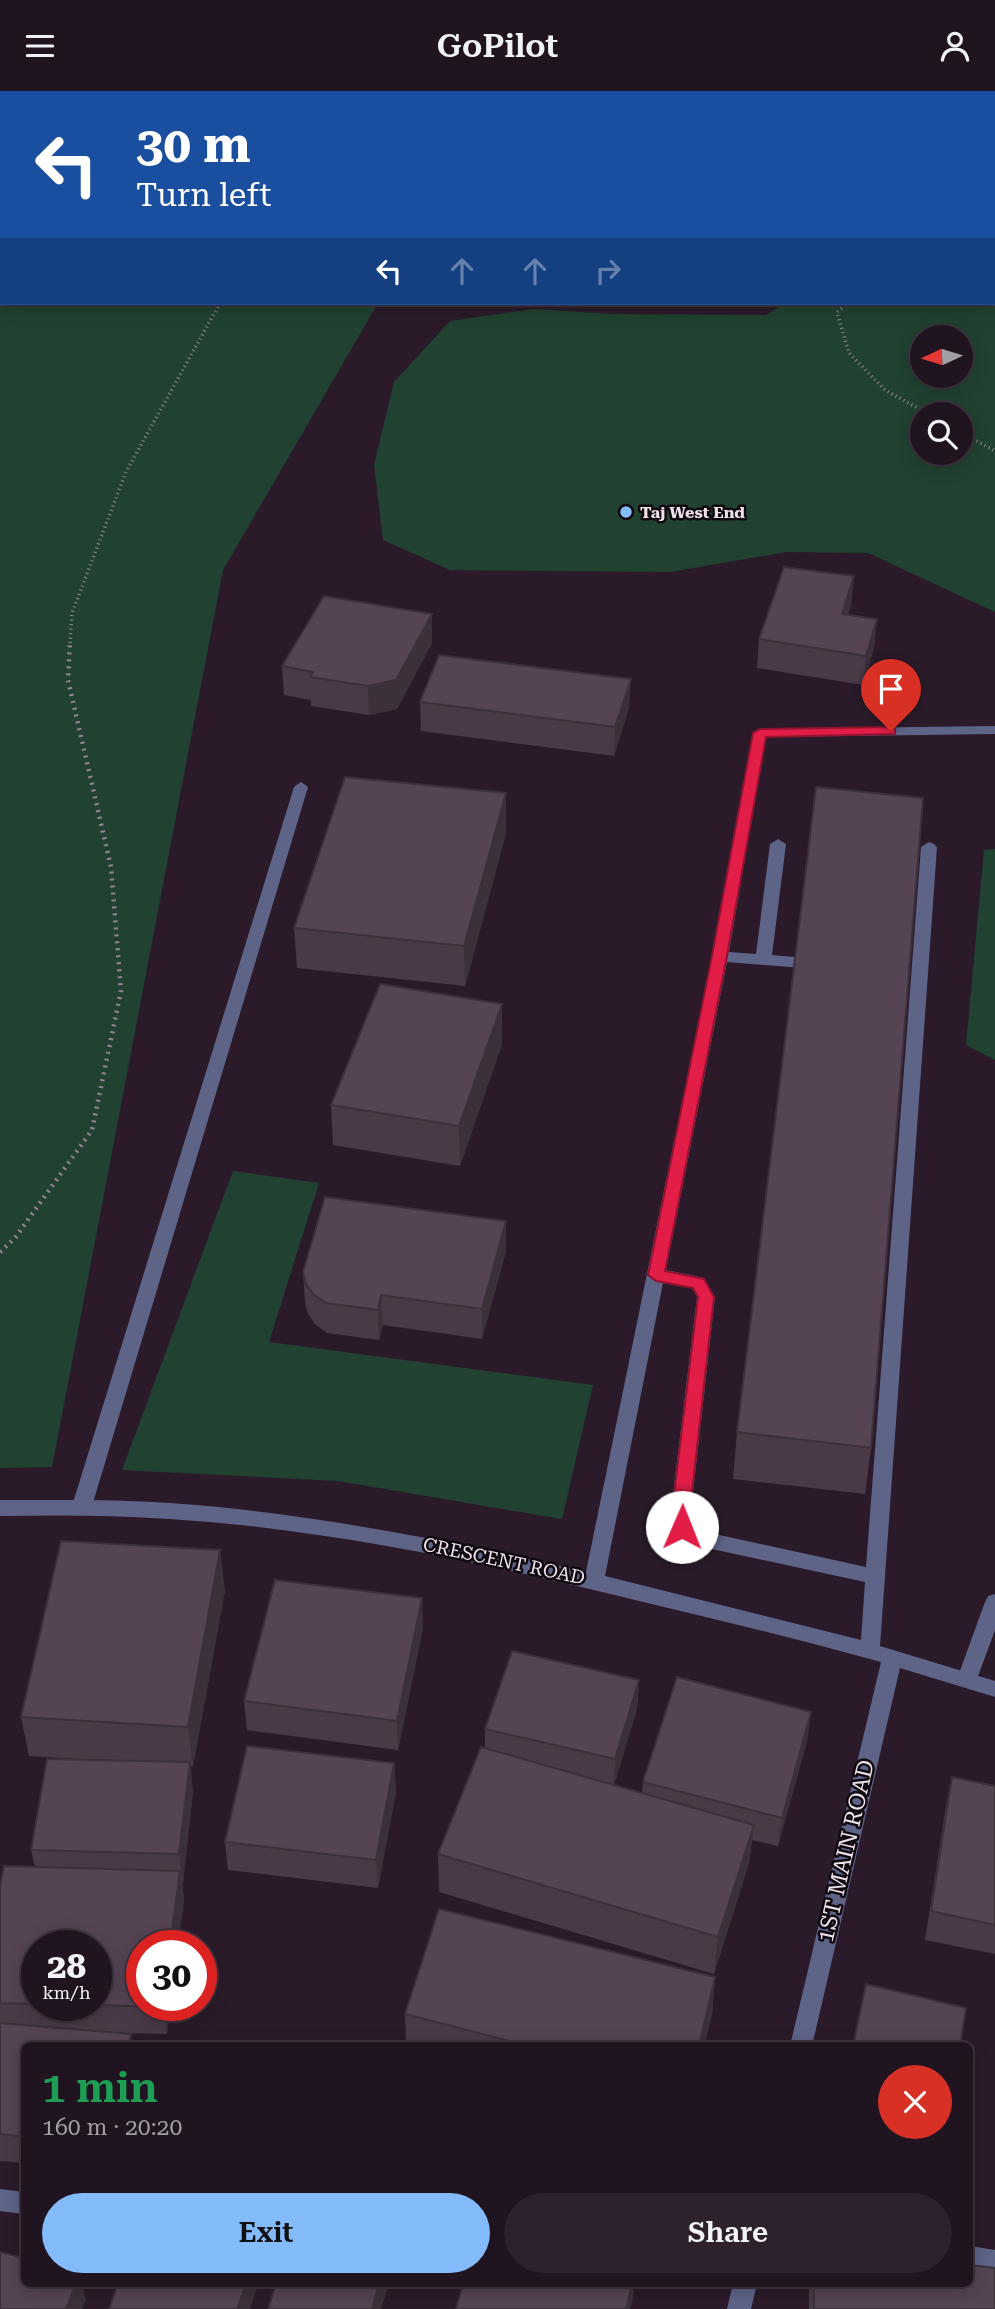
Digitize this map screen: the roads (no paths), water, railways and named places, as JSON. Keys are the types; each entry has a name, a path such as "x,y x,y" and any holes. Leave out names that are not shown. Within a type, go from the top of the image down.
{"street":[{"path":"594,1581 720,956 760,733 995,730"},
{"path":"82,1506 301,787"},
{"path":"763,960 778,844"},
{"path":"870,1650 877,1577 914,973 929,847"},
{"path":"720,956 829,965"},
{"path":"656,1275 698,1283 706,1297 680,1519 682,1527 698,1538 877,1577"},
{"name":"CRESCENT ROAD","path":"0,1507 82,1506 323,1526 456,1549 870,1650 995,1689"},
{"path":"967,1679 995,1602"},
{"name":"1ST MAIN ROAD","path":"802,2042 892,1657"},
{"path":"0,2200 21,2203"},
{"path":"973,2258 995,2262"},
{"path":"739,2309 744,2287"}],"place":[{"name":"Taj West End","path":"626,512"}]}
